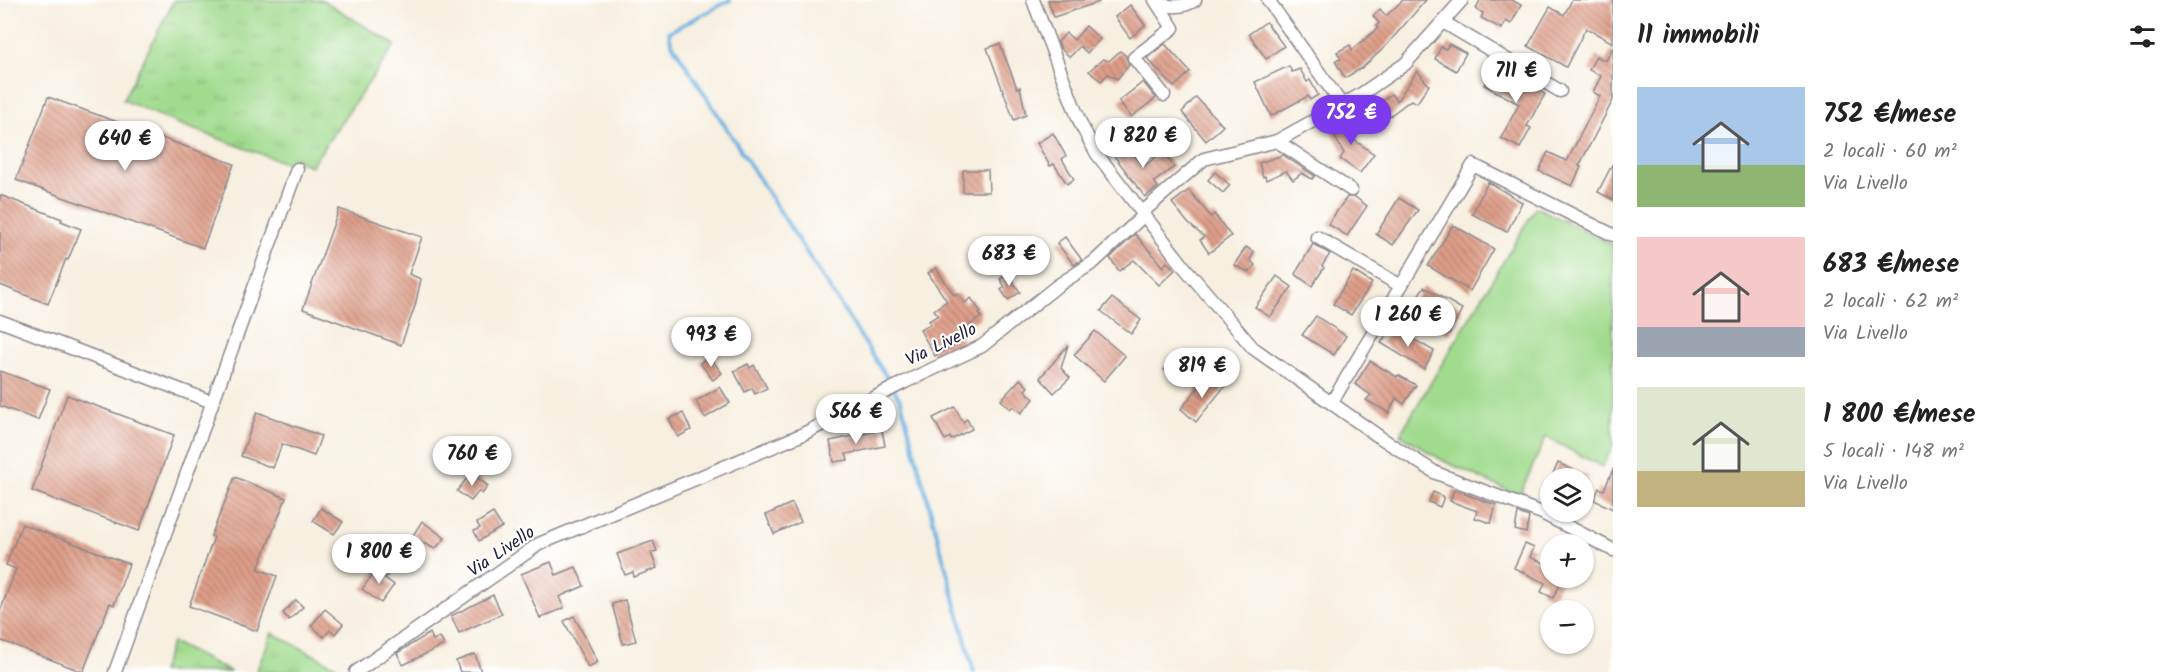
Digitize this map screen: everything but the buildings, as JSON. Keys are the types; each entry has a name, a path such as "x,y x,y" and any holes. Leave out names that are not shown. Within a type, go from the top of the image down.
{"street":[{"path":"1033,0 1081,125 1097,154 1143,216 1253,348 1436,473 1542,513 1613,550"},
{"path":"1156,2 1170,6 1187,6 1196,0"},
{"path":"1268,0 1342,105"},
{"name":"Via Livello","path":"356,672 539,544 801,435 876,396 982,346 1057,286 1094,262 1143,216 1146,208 1204,159 1277,141 1360,95 1406,64 1462,0"},
{"path":"1156,2 1173,28 1134,58 1164,95"},
{"path":"1443,22 1560,91"},
{"path":"1277,141 1352,190"},
{"path":"1332,402 1473,165 1613,235"},
{"path":"115,672 297,169"},
{"path":"1317,237 1401,286"},
{"path":"0,321 212,402"}],"green space":[{"path":"174,0 323,0 395,45 311,166 293,159 291,165 176,123 123,100"},
{"path":"1536,207 1613,245 1613,446 1602,467 1546,437 1519,496 1442,460 1400,434"},
{"path":"272,633 339,668 335,672 256,672"},
{"path":"172,642 231,672 161,672"}],"waterway":[{"path":"730,0 669,32 671,42 901,401 974,672"}]}
